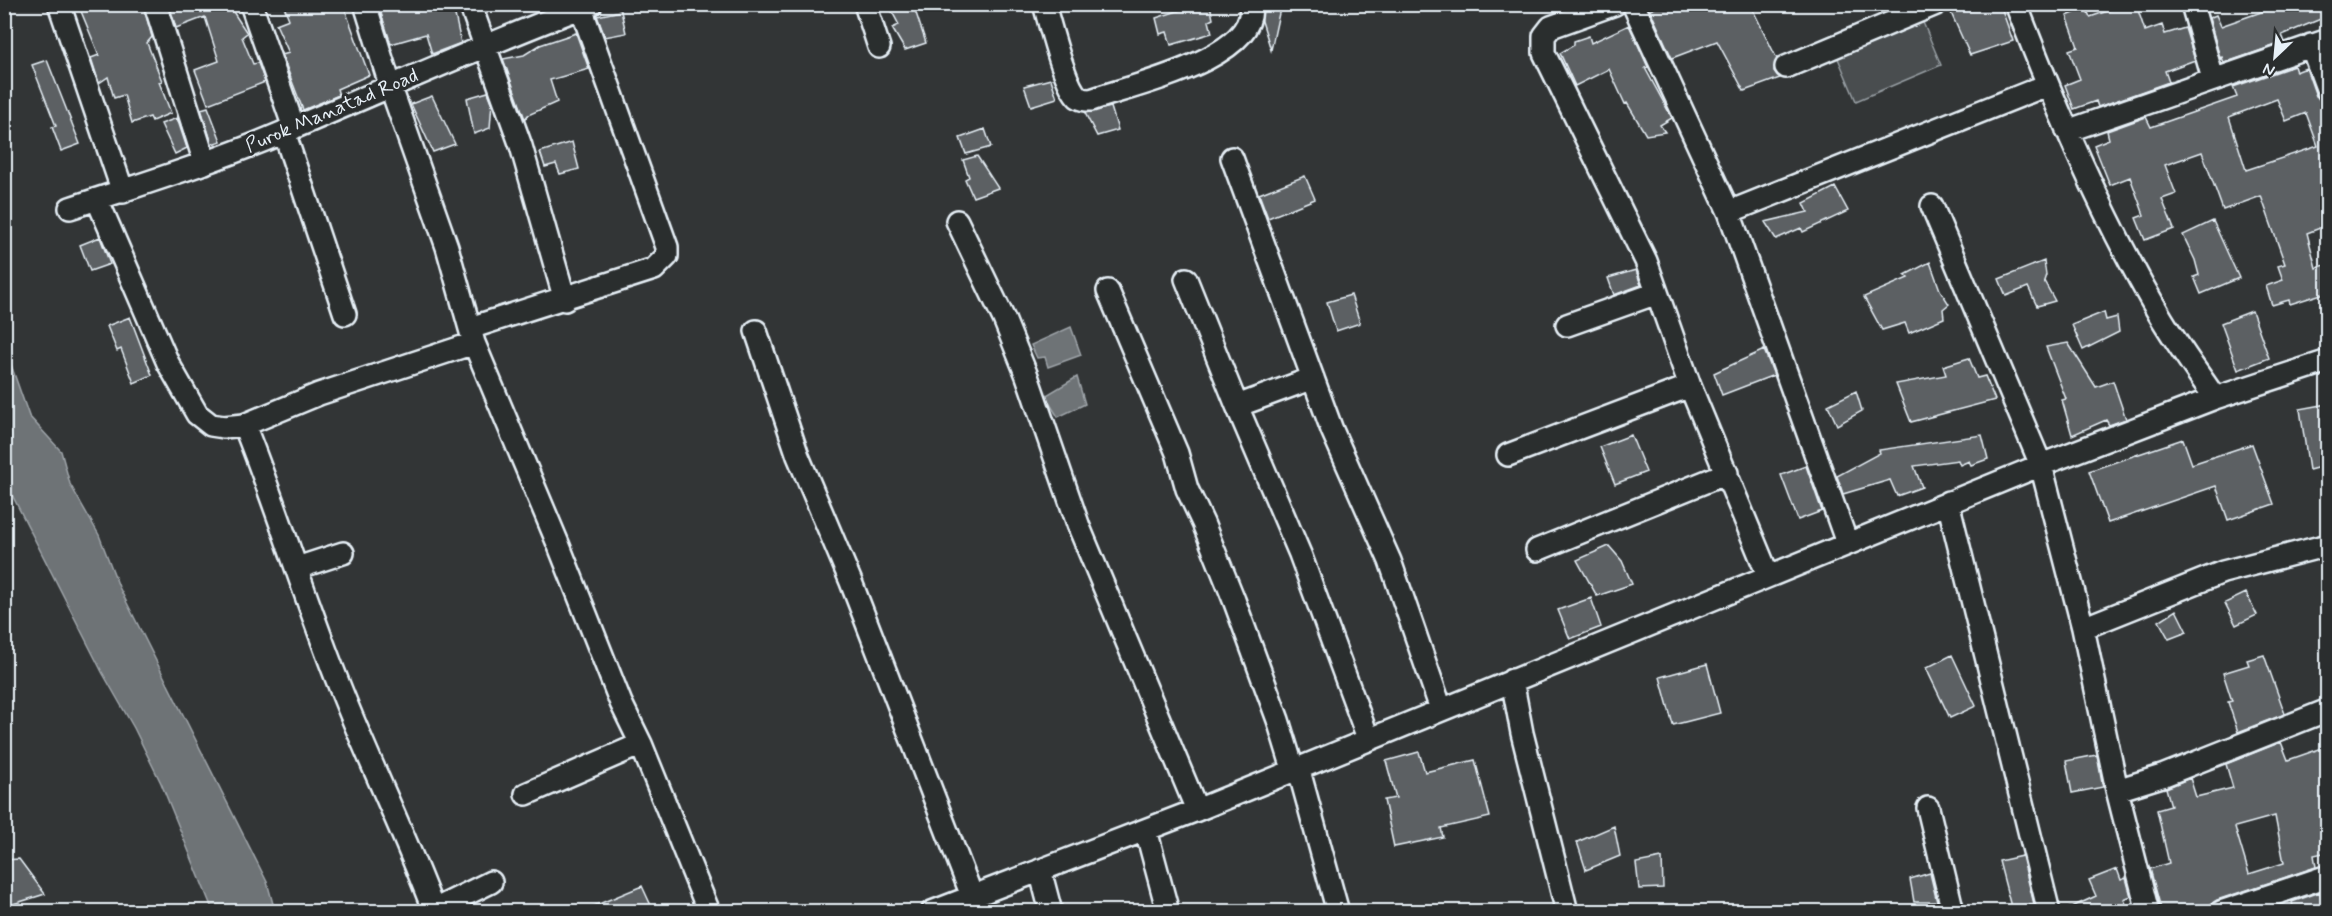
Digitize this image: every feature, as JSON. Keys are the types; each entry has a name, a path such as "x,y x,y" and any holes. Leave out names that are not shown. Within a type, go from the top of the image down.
{"street":[{"path":"59,4 123,192"},
{"path":"155,4 205,163"},
{"path":"251,4 345,314"},
{"path":"365,4 391,88 447,247 472,335 621,703 641,744 710,912"},
{"path":"470,4 483,46 521,146 565,300"},
{"path":"865,4 879,47"},
{"path":"1044,4 1068,79 1077,96 1084,100 1091,100 1208,61 1233,44 1248,28 1252,14 1250,4"},
{"path":"1616,4 1551,27 1544,36 1542,45 1646,261 1690,386 1768,575"},
{"path":"1633,4 1729,212 1846,543"},
{"path":"1786,67 1936,4"},
{"path":"2016,4 2047,85 2128,258 2161,316 2215,398"},
{"path":"2192,4 2213,79"},
{"path":"97,199 168,363 197,414 211,425 224,428 243,425 472,335 654,269 667,256 667,247 635,153 575,8"},
{"name":"Purok Manatad Road","path":"69,208 205,163 289,130 575,8"},
{"path":"2067,130 2319,42 2328,91"},
{"path":"1729,212 2047,85"},
{"path":"1232,158 1332,430 1390,561 1441,709"},
{"path":"1932,206 2041,465 2083,628 2116,790 2148,912"},
{"path":"957,221 1004,319 1027,376 1079,527 1197,810"},
{"path":"1186,279 1300,554 1368,738"},
{"path":"1108,291 1177,453 1187,489 1237,608 1296,768 1335,910"},
{"path":"1567,325 1657,293"},
{"path":"756,332 798,456 851,582 972,896"},
{"path":"933,912 1197,810 1368,738 2041,465 2215,398 2328,361"},
{"path":"1237,406 1313,378"},
{"path":"1508,455 1690,386"},
{"path":"243,425 340,690 409,844 434,911 491,882"},
{"path":"1537,550 1727,473"},
{"path":"1948,502 2049,912"},
{"path":"2083,628 2223,572 2328,545"},
{"path":"297,568 343,553"},
{"path":"1512,680 1522,733 1567,912"},
{"path":"2116,790 2162,776 2328,710"},
{"path":"526,794 641,744"},
{"path":"1928,808 1953,912"},
{"path":"1146,830 1168,912"},
{"path":"1040,870 1051,912"},
{"path":"2221,912 2328,876"}],"shaded area":[{"path":"1922,20 1941,65 1856,101 1837,56"},
{"path":"1071,327 1081,355 1048,367 1045,357 1037,358 1031,345"},
{"path":"4,345 29,416 61,451 70,484 99,535 119,587 267,882 275,911 213,911 161,783 7,485 4,464"},
{"path":"1077,377 1085,404 1058,417 1045,396"}],"building":[{"path":"78,4 143,4 152,37 147,43 162,81 159,82 171,113 152,121 150,117 132,123 124,95 114,98 108,77 99,83 91,58 99,55"},
{"path":"169,4 233,4 230,7 247,33 242,37 253,64 258,63 265,82 208,104 195,70 219,61 205,17 176,28"},
{"path":"283,4 343,4 369,75 337,89 339,95 303,110 282,55 289,53 276,24 289,19"},
{"path":"378,4 404,4 406,9 438,4 455,15 461,43 432,54 426,34 391,44"},
{"path":"888,4 913,4 926,43 905,50 892,28 899,25"},
{"path":"1199,4 1210,5 1213,19 1209,21 1212,33 1171,45 1167,32 1160,34 1156,18"},
{"path":"1263,4 1281,4 1271,50 1261,18"},
{"path":"1663,4 1750,4 1777,59 1774,71 1780,78 1744,91 1717,41 1672,58 1650,10"},
{"path":"1973,4 2000,4 2013,41 1970,55 1951,13"},
{"path":"2128,4 2136,4 2145,31 2162,25 2165,34 2185,28 2195,60 2165,71 2169,82 2098,107 2096,101 2074,109 2065,85 2080,79 2069,50 2078,47 2067,16 2086,8 2090,17"},
{"path":"2262,4 2328,4 2328,16 2282,35 2285,42 2224,63 2222,57 2220,58 2209,18 2216,15 2221,26 2264,11"},
{"path":"621,11 626,33 605,37 597,16"},
{"path":"1629,25 1648,67 1645,68 1672,118 1660,125 1665,132 1646,135 1627,103 1625,104 1609,69 1575,86 1560,53 1574,45 1574,41 1589,36 1591,43"},
{"path":"576,33 589,69 550,80 557,102 528,115 525,119 503,59 524,55 540,45"},
{"path":"47,60 80,144 61,151 52,127 56,126 32,65"},
{"path":"2294,66 2296,72 2306,68 2316,96 2328,103 2328,225 2307,233 2316,268 2328,264 2328,292 2290,304 2289,300 2272,305 2266,286 2283,280 2278,266 2285,264 2261,196 2223,210 2202,152 2165,165 2176,194 2162,199 2174,229 2145,240 2136,218 2144,215 2130,177 2110,185 2094,145 2109,139 2107,131 2146,117 2151,127 2237,97 2233,87","holes":["2277,99 2286,121 2306,113 2318,146 2246,170 2229,117"]},
{"path":"1051,79 1057,98 1031,106 1024,86"},
{"path":"488,92 492,102 490,128 474,134 467,98"},
{"path":"432,96 455,144 433,152 411,104"},
{"path":"208,107 221,141 212,144 201,109"},
{"path":"1111,107 1118,130 1097,136 1085,113"},
{"path":"177,118 187,148 175,154 161,124"},
{"path":"985,129 991,147 966,154 960,138"},
{"path":"572,142 579,169 560,174 556,164 545,167 540,152"},
{"path":"977,156 998,188 973,197 965,179 969,177 963,160"},
{"path":"1305,176 1315,199 1268,218 1259,194"},
{"path":"1835,187 1848,211 1803,232 1801,228 1776,239 1765,222 1808,212 1804,203"},
{"path":"2213,221 2239,278 2201,294 2194,277 2199,275 2195,260 2183,235"},
{"path":"100,237 110,264 90,271 80,245"},
{"path":"2044,261 2046,275 2044,281 2055,301 2037,306 2028,287 2006,296 1999,279"},
{"path":"1930,262 1940,290 1949,304 1943,309 1944,318 1909,333 1905,323 1882,330 1864,297 1908,278 1905,275"},
{"path":"1636,270 1641,285 1614,295 1608,278"},
{"path":"1351,295 1360,323 1336,331 1327,302"},
{"path":"2252,311 2269,358 2238,370 2221,323"},
{"path":"2104,312 2106,320 2117,317 2119,332 2083,350 2072,325"},
{"path":"130,317 152,375 134,383 121,349 117,351 107,326"},
{"path":"2068,343 2096,387 2113,381 2126,419 2109,425 2106,420 2072,435 2062,400 2066,399 2046,347"},
{"path":"1764,350 1774,375 1722,395 1714,373"},
{"path":"1969,358 1977,378 1985,376 1995,400 1911,422 1896,384 1946,375 1943,366"},
{"path":"1856,391 1862,411 1837,425 1828,405"},
{"path":"2328,404 2328,465 2309,470 2300,409"},
{"path":"1631,435 1646,472 1615,484 1600,447"},
{"path":"1982,435 1988,459 1971,465 1969,461 1960,465 1958,460 1914,466 1922,487 1897,496 1890,480 1843,494 1837,476 1880,453 1879,450"},
{"path":"2183,439 2192,464 2252,444 2274,504 2228,520 2216,486 2108,523 2089,471"},
{"path":"1806,466 1822,511 1798,520 1781,475"},
{"path":"1609,546 1622,561 1632,584 1597,596 1577,560"},
{"path":"2246,593 2257,615 2236,625 2225,603"},
{"path":"1591,598 1601,627 1570,639 1558,610"},
{"path":"2176,610 2187,632 2169,639 2159,621"},
{"path":"1952,655 1976,706 1950,718 1926,668"},
{"path":"2264,655 2285,714 2238,732 2228,702 2232,701 2223,673 2249,665 2247,660"},
{"path":"1707,664 1720,713 1673,725 1660,677"},
{"path":"2281,742 2288,760 2328,746 2328,852 2314,855 2316,867 2217,900 2211,904 2209,912 2162,912 2150,869 2169,863 2157,810 2171,806 2166,788 2190,778 2196,797 2233,788 2226,764","holes":["2275,816 2284,863 2249,874 2235,827"]},
{"path":"1419,752 1425,772 1475,760 1490,817 1441,828 1443,837 1394,847 1384,800 1396,798 1386,761"},
{"path":"2097,755 2103,787 2072,793 2066,761"},
{"path":"1614,826 1620,856 1586,870 1577,842"},
{"path":"2022,856 2034,904 2011,907 1999,861"},
{"path":"1662,858 1663,888 1639,889 1636,863"},
{"path":"19,859 45,894 10,905 4,893 4,860"},
{"path":"2117,869 2121,880 2126,878 2131,896 2124,899 2129,912 2061,912 2096,896 2089,880"},
{"path":"1930,873 1937,902 1914,902 1910,879"},
{"path":"642,886 654,912 582,912 582,911"},
{"path":"2320,892 2325,912 2294,912 2292,902"}]}
